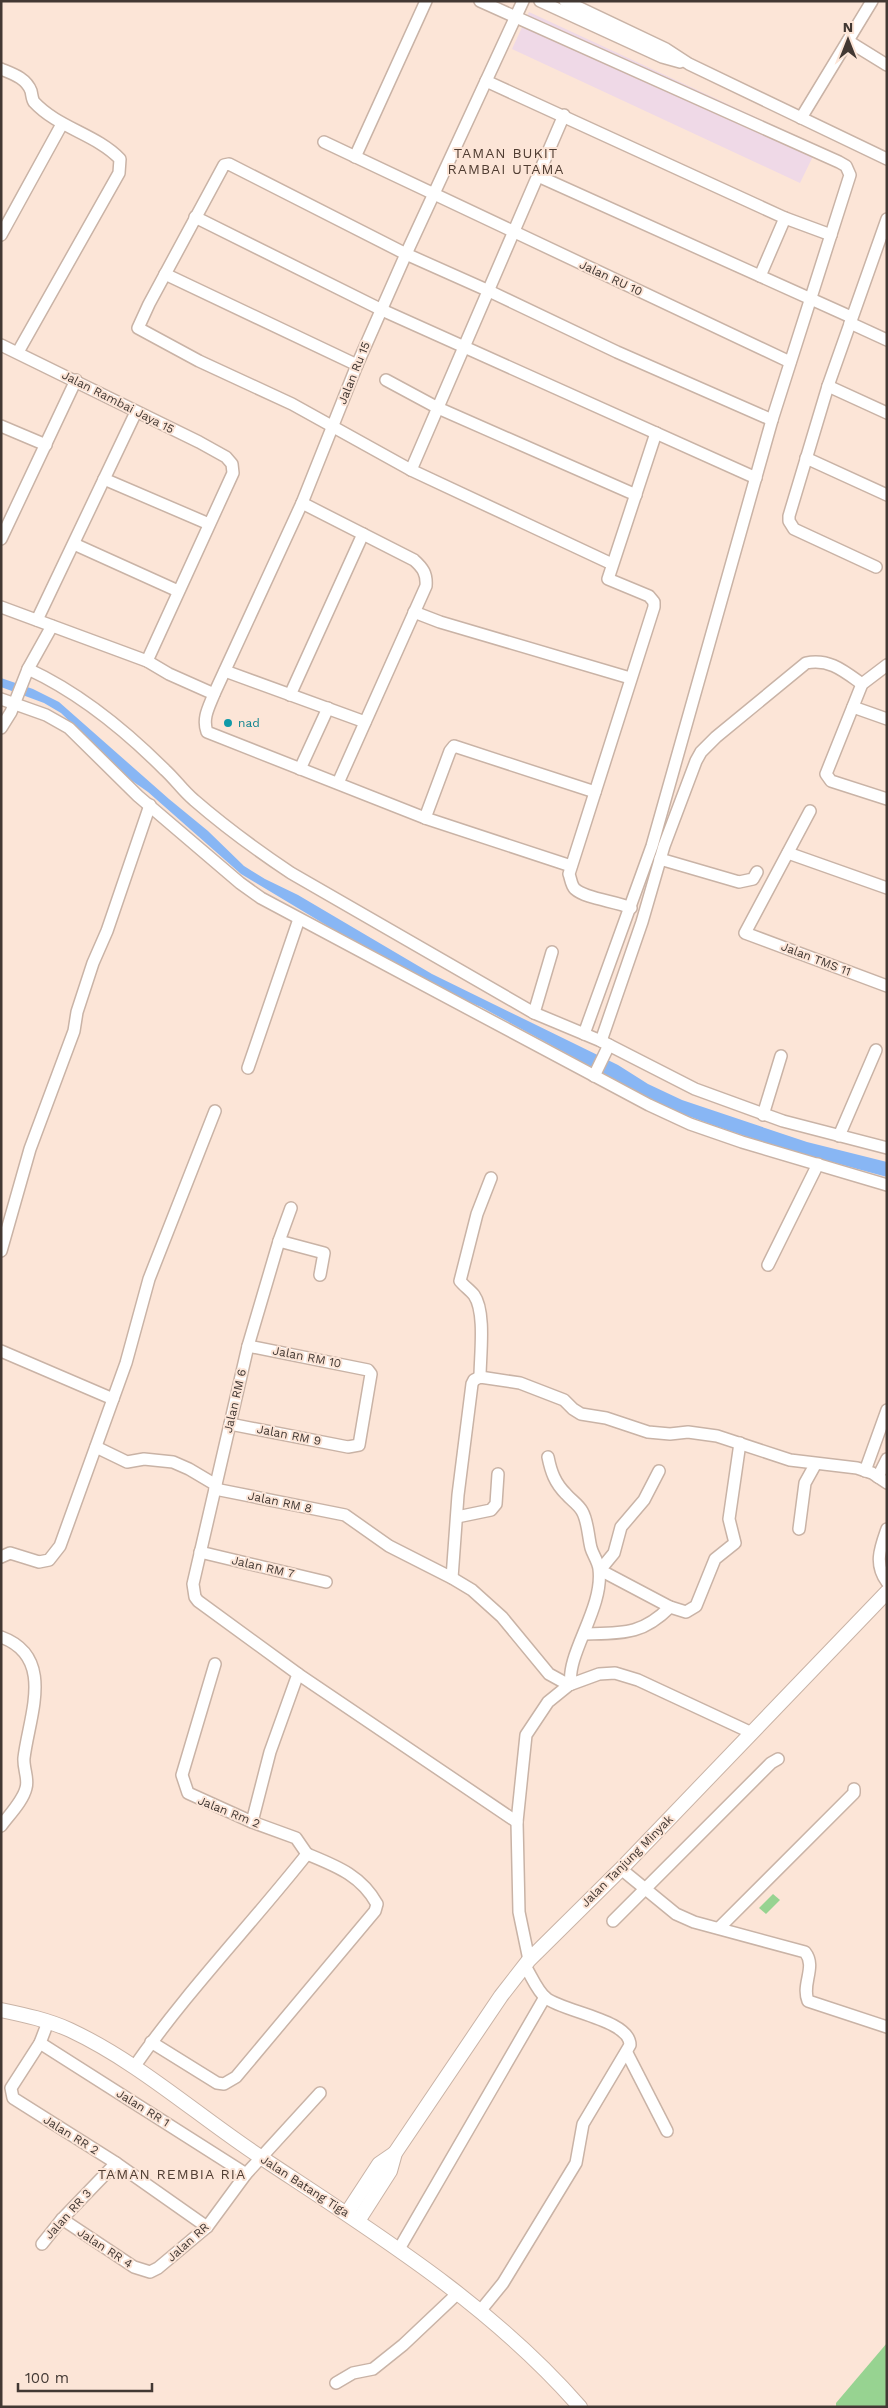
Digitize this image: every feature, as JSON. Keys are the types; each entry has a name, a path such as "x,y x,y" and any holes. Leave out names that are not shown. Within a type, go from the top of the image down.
{"main road":[{"name":"Jalan Tanjung Minyak","path":"352,2217 390,2171 395,2153 501,1996 527,1963 621,1869 887,1592"},
{"name":"Jalan Batang Tiga","path":"1,2010 48,2022 93,2042 134,2067 261,2157 399,2249 481,2310 539,2362 580,2407"}],"street":[{"path":"355,157 426,1"},
{"path":"480,1 846,166 850,174 812,300 772,420 659,819 631,908 584,1034"},
{"name":"Jalan Ru 15","path":"300,769 207,732 205,716 302,503 357,365 406,254 523,1"},
{"path":"540,1 662,57 689,64"},
{"path":"565,1 666,49 689,64 887,159"},
{"path":"801,118 872,1"},
{"path":"848,41 887,65"},
{"path":"3,74 22,78 28,85 33,101 62,124 111,150 120,159 119,173 18,352"},
{"path":"486,81 564,115 785,218 831,235"},
{"path":"411,470 564,115"},
{"path":"1,235 62,124"},
{"name":"Jalan RU 10","path":"324,142 790,362"},
{"path":"612,564 411,470 292,404 199,361 138,328 164,274 224,165 229,164 406,254 617,352 772,420"},
{"path":"538,176 838,312 887,340"},
{"path":"195,217 382,310 756,478"},
{"path":"760,276 785,218"},
{"path":"876,567 794,529 790,524 789,516 828,386 887,219"},
{"path":"875,253 887,258"},
{"path":"164,274 357,365"},
{"name":"Jalan Rambai Jaya 15","path":"1,345 76,380 226,457 232,464 233,473 209,524"},
{"path":"1,539 76,380"},
{"path":"386,380 438,408 636,495"},
{"path":"828,386 887,413"},
{"path":"37,620 136,412"},
{"path":"1,426 46,445"},
{"path":"631,908 617,902 583,894 573,887 569,874 654,602 650,596 611,582 608,579 656,433"},
{"path":"806,458 887,495"},
{"path":"104,479 209,524 146,661"},
{"path":"302,503 414,560 425,572 426,586 338,784"},
{"path":"290,694 363,534"},
{"path":"74,544 178,591"},
{"path":"1,606 146,661 169,674 214,694"},
{"path":"414,612 440,622 630,678"},
{"path":"1,728 27,671 52,626"},
{"path":"595,1074 606,1045 660,859 672,823 701,752 723,731 806,663 816,661 830,662 862,684"},
{"path":"887,665 862,684 826,770 826,774 831,781 887,798"},
{"path":"225,670 365,722"},
{"path":"27,671 56,682 80,696 164,769 193,800 284,868 534,1013 584,1034 695,1089 763,1115 887,1148"},
{"path":"1,699 15,700 46,714 69,728 110,771 240,883 299,919 690,1124 887,1185"},
{"path":"853,707 887,718"},
{"path":"328,708 300,769 425,818 571,866"},
{"path":"425,818 450,751 454,746 595,792"},
{"path":"1,1251 30,1149 74,1031 77,1012 93,964 107,931 150,805"},
{"path":"810,811 788,853 887,888"},
{"path":"659,819 672,823"},
{"name":"Jalan TMS 11","path":"788,853 745,933 887,986"},
{"path":"660,859 739,882 753,879 757,872"},
{"path":"248,1068 299,919"},
{"path":"534,1013 552,952"},
{"path":"839,1136 876,1050"},
{"path":"763,1115 781,1056"},
{"path":"1,1557 10,1553 39,1562 49,1560 60,1546 126,1363 149,1279 215,1111"},
{"path":"768,1265 818,1164"},
{"path":"480,1377 480,1317 478,1305 474,1296 460,1281 477,1214 491,1178"},
{"name":"Jalan RM 6","path":"291,1208 279,1241 248,1346 193,1584 195,1597 212,1612 298,1674"},
{"path":"279,1241 324,1253 320,1275"},
{"name":"Jalan RM 10","path":"248,1346 365,1368 371,1374 359,1445 348,1448"},
{"path":"1,1351 113,1399"},
{"path":"570,1685 549,1674 502,1618 472,1590 452,1578 456,1517 474,1380 480,1377 529,1385 564,1400 572,1409 581,1414 606,1418 648,1432 670,1434 688,1432 740,1443 790,1460 865,1471 882,1480 887,1459"},
{"path":"865,1471 887,1410"},
{"name":"Jalan RM 9","path":"230,1424 348,1448"},
{"path":"600,1570 670,1606 686,1612 696,1606 715,1559 735,1543 729,1520 740,1443"},
{"name":"Jalan RM 8","path":"96,1448 127,1462 152,1459 173,1462 189,1469 215,1487 345,1515 389,1546 452,1578"},
{"path":"548,1457 551,1475 565,1494 581,1509 586,1520 592,1551 600,1570 596,1602 573,1665 570,1685"},
{"path":"799,1529 805,1483 815,1465"},
{"path":"600,1570 614,1553 621,1527 640,1506 659,1471"},
{"path":"456,1517 491,1510 496,1504 499,1490 498,1474"},
{"path":"887,1529 878,1562 879,1572 887,1582"},
{"name":"Jalan RM 7","path":"200,1552 326,1582"},
{"path":"585,1634 639,1630 649,1625 670,1606"},
{"path":"1,1636 22,1650 32,1662 36,1696 24,1758 26,1790 1,1826"},
{"name":"Jalan Rm 2","path":"214,1664 182,1775 188,1793 194,1798 296,1838 307,1854"},
{"path":"252,1822 270,1752 298,1674 517,1822"},
{"path":"481,2310 503,2283 576,2163 583,2124 626,2053 630,2039 618,2028 572,2011 544,1997 527,1963 518,1912 517,1822 527,1731 548,1702 570,1685 599,1674 622,1674 752,1733"},
{"path":"612,1921 771,1763 778,1760"},
{"path":"719,1928 854,1793 854,1788"},
{"path":"134,2067 151,2042 210,1967 270,1900 307,1854 350,1872 372,1896 377,1904 375,1911 236,2077 224,2084 217,2083 151,2042"},
{"path":"621,1869 676,1914 694,1922 805,1952 811,1963 805,1994 808,2001 887,2027"},
{"path":"399,2249 544,1997"},
{"path":"40,2043 48,2022"},
{"name":"Jalan RR 2","path":"40,2043 11,2088 10,2093 13,2098 116,2163 207,2227"},
{"name":"Jalan RR 1","path":"40,2043 246,2174"},
{"path":"626,2053 667,2131"},
{"name":"Jalan RR","path":"150,2272 182,2250 207,2227 246,2174 320,2093"},
{"name":"Jalan RR 3","path":"42,2244 62,2219 116,2163"},
{"name":"Jalan RR 4","path":"62,2219 134,2267 150,2272"},
{"path":"336,2383 353,2373 373,2369 458,2293"}],"shaded area":[{"path":"529,12 818,146 800,183 512,49"}],"green space":[{"path":"773,1894 780,1900 766,1914 759,1908"},
{"path":"887,2343 887,2407 836,2407 836,2403"}],"water":[{"path":"1,678 33,689 59,702 208,831 244,866 265,879 298,895 432,974 618,1065 648,1084 682,1100 807,1142 887,1162 887,1177 747,1137 665,1107 481,1007 419,981 241,874 148,792 128,778 61,713 44,703 1,687"}],"place":[{"name":"nad","path":"228,723"}],"district":[{"name":"TAMAN BUKIT RAMBAI UTAMA","path":"506,162"},
{"name":"TAMAN REMBIA RIA","path":"172,2174"}]}
